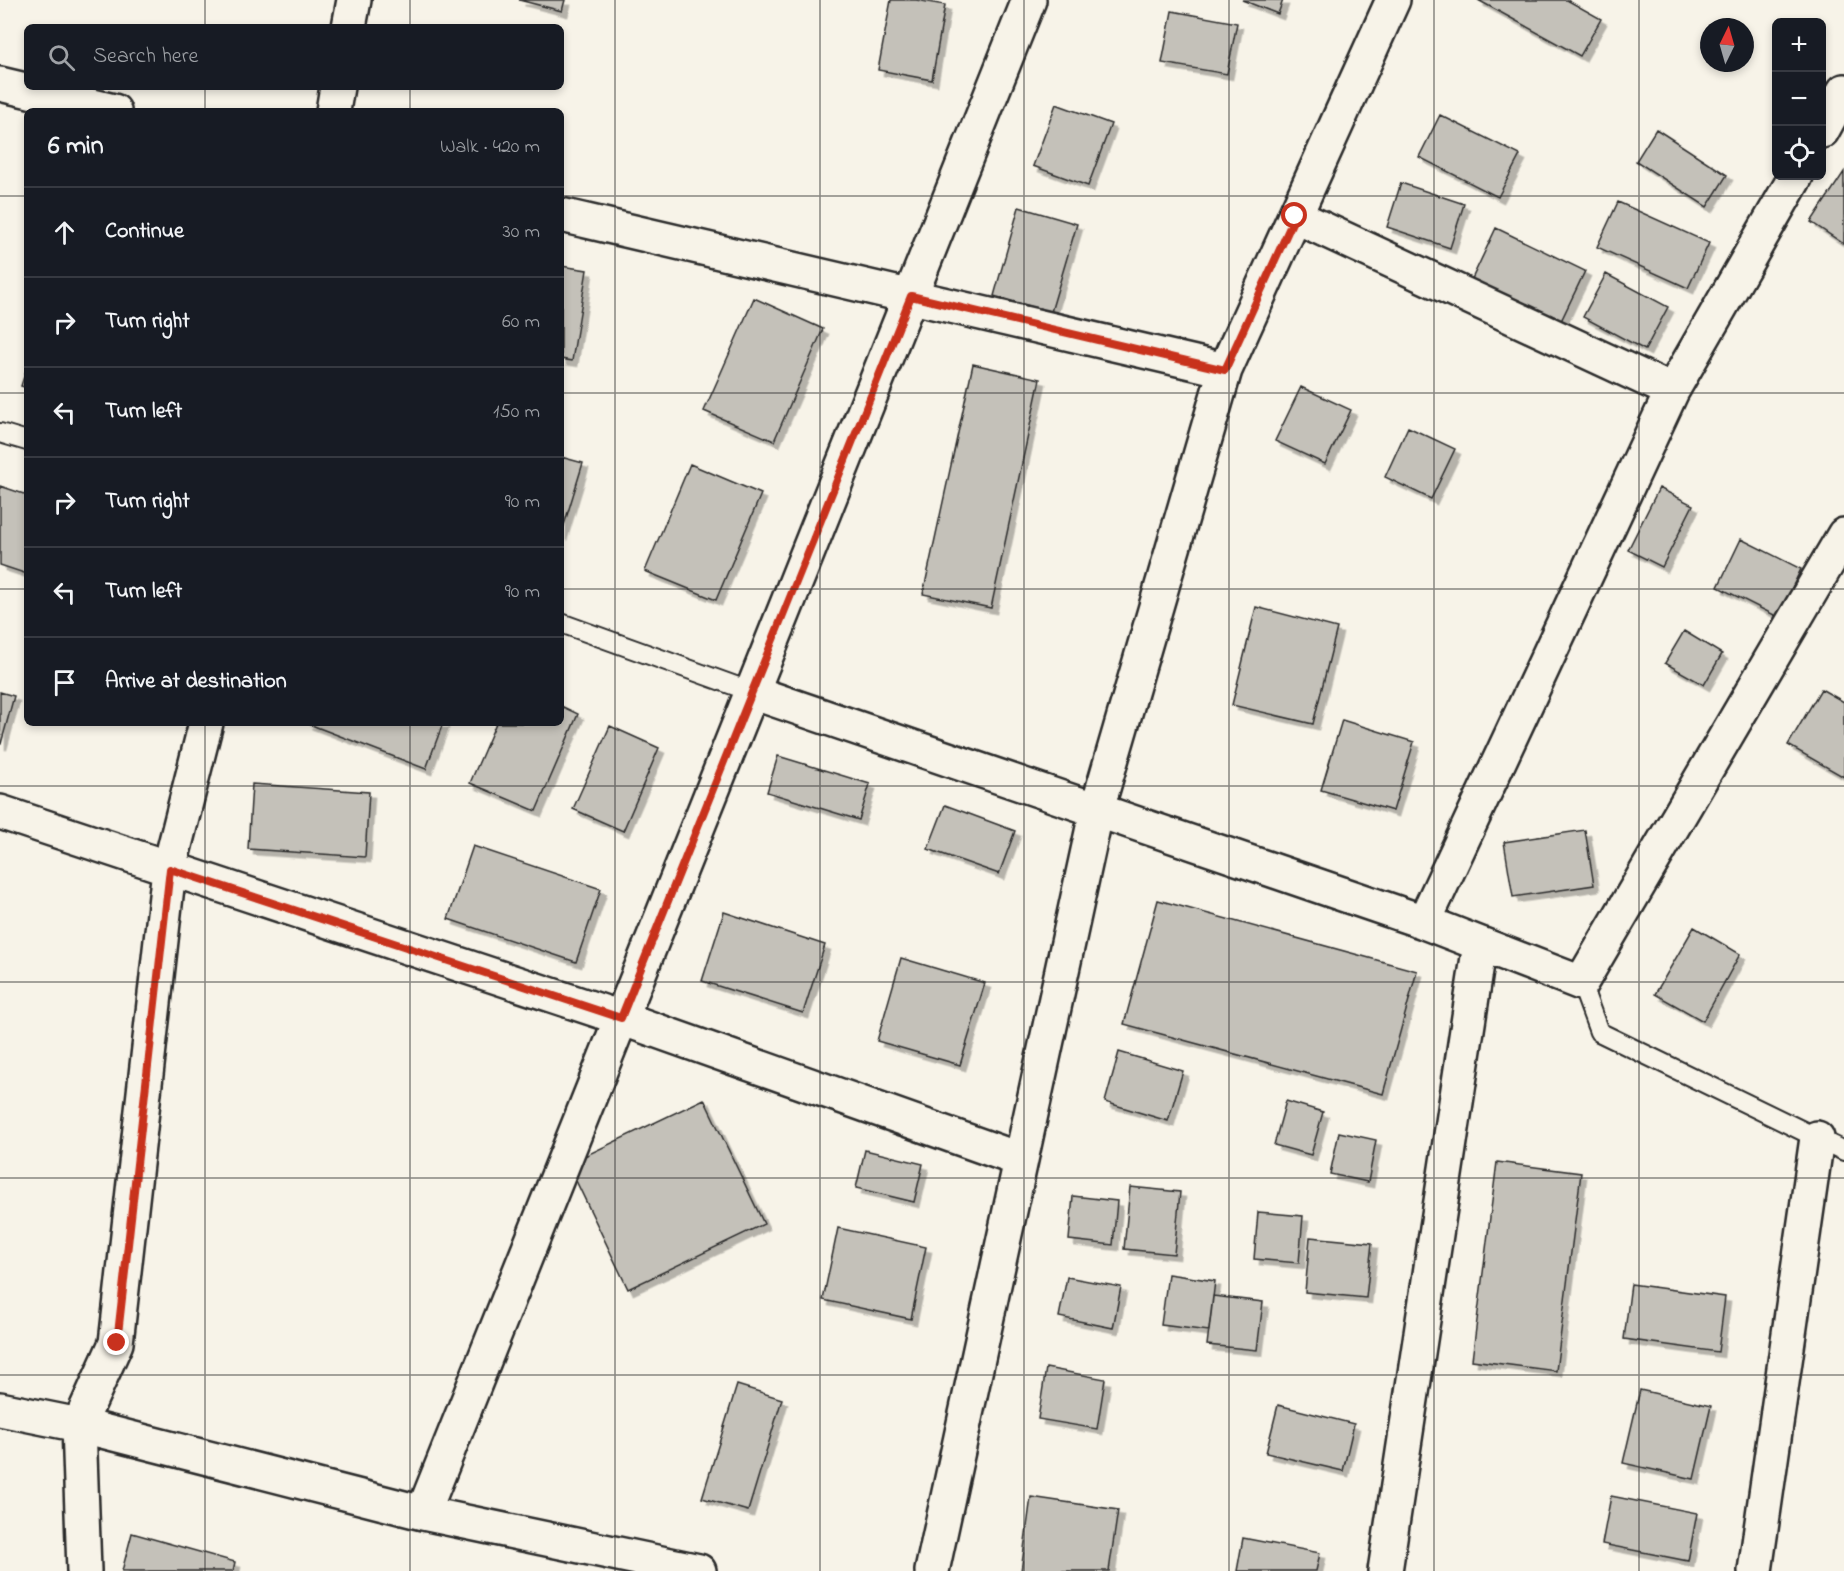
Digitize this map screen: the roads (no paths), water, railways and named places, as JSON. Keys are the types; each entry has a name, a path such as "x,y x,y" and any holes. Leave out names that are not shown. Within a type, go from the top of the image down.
{"street":[{"path":"350,24 354,0"},
{"path":"423,1513 1029,0"},
{"path":"932,1571 1097,809 1225,370 1393,0"},
{"path":"0,84 24,90"},
{"path":"25,90 101,108"},
{"path":"334,108 337,90"},
{"path":"1823,126 1844,91"},
{"path":"1424,922 1672,391 1794,180"},
{"path":"564,215 1225,370"},
{"path":"1295,216 1672,391"},
{"path":"752,692 1424,922 1581,983 1844,535"},
{"path":"84,1571 79,1425 117,1343 170,869 205,726"},
{"path":"0,812 621,1018 1021,1160"},
{"path":"1385,1571 1480,944"},
{"path":"1755,1571 1831,1145"},
{"path":"0,1409 79,1425 423,1513 699,1571"}],"lane":[{"path":"0,433 24,440"},
{"path":"564,624 752,692"},
{"path":"1581,983 1599,1032 1831,1145"}]}
